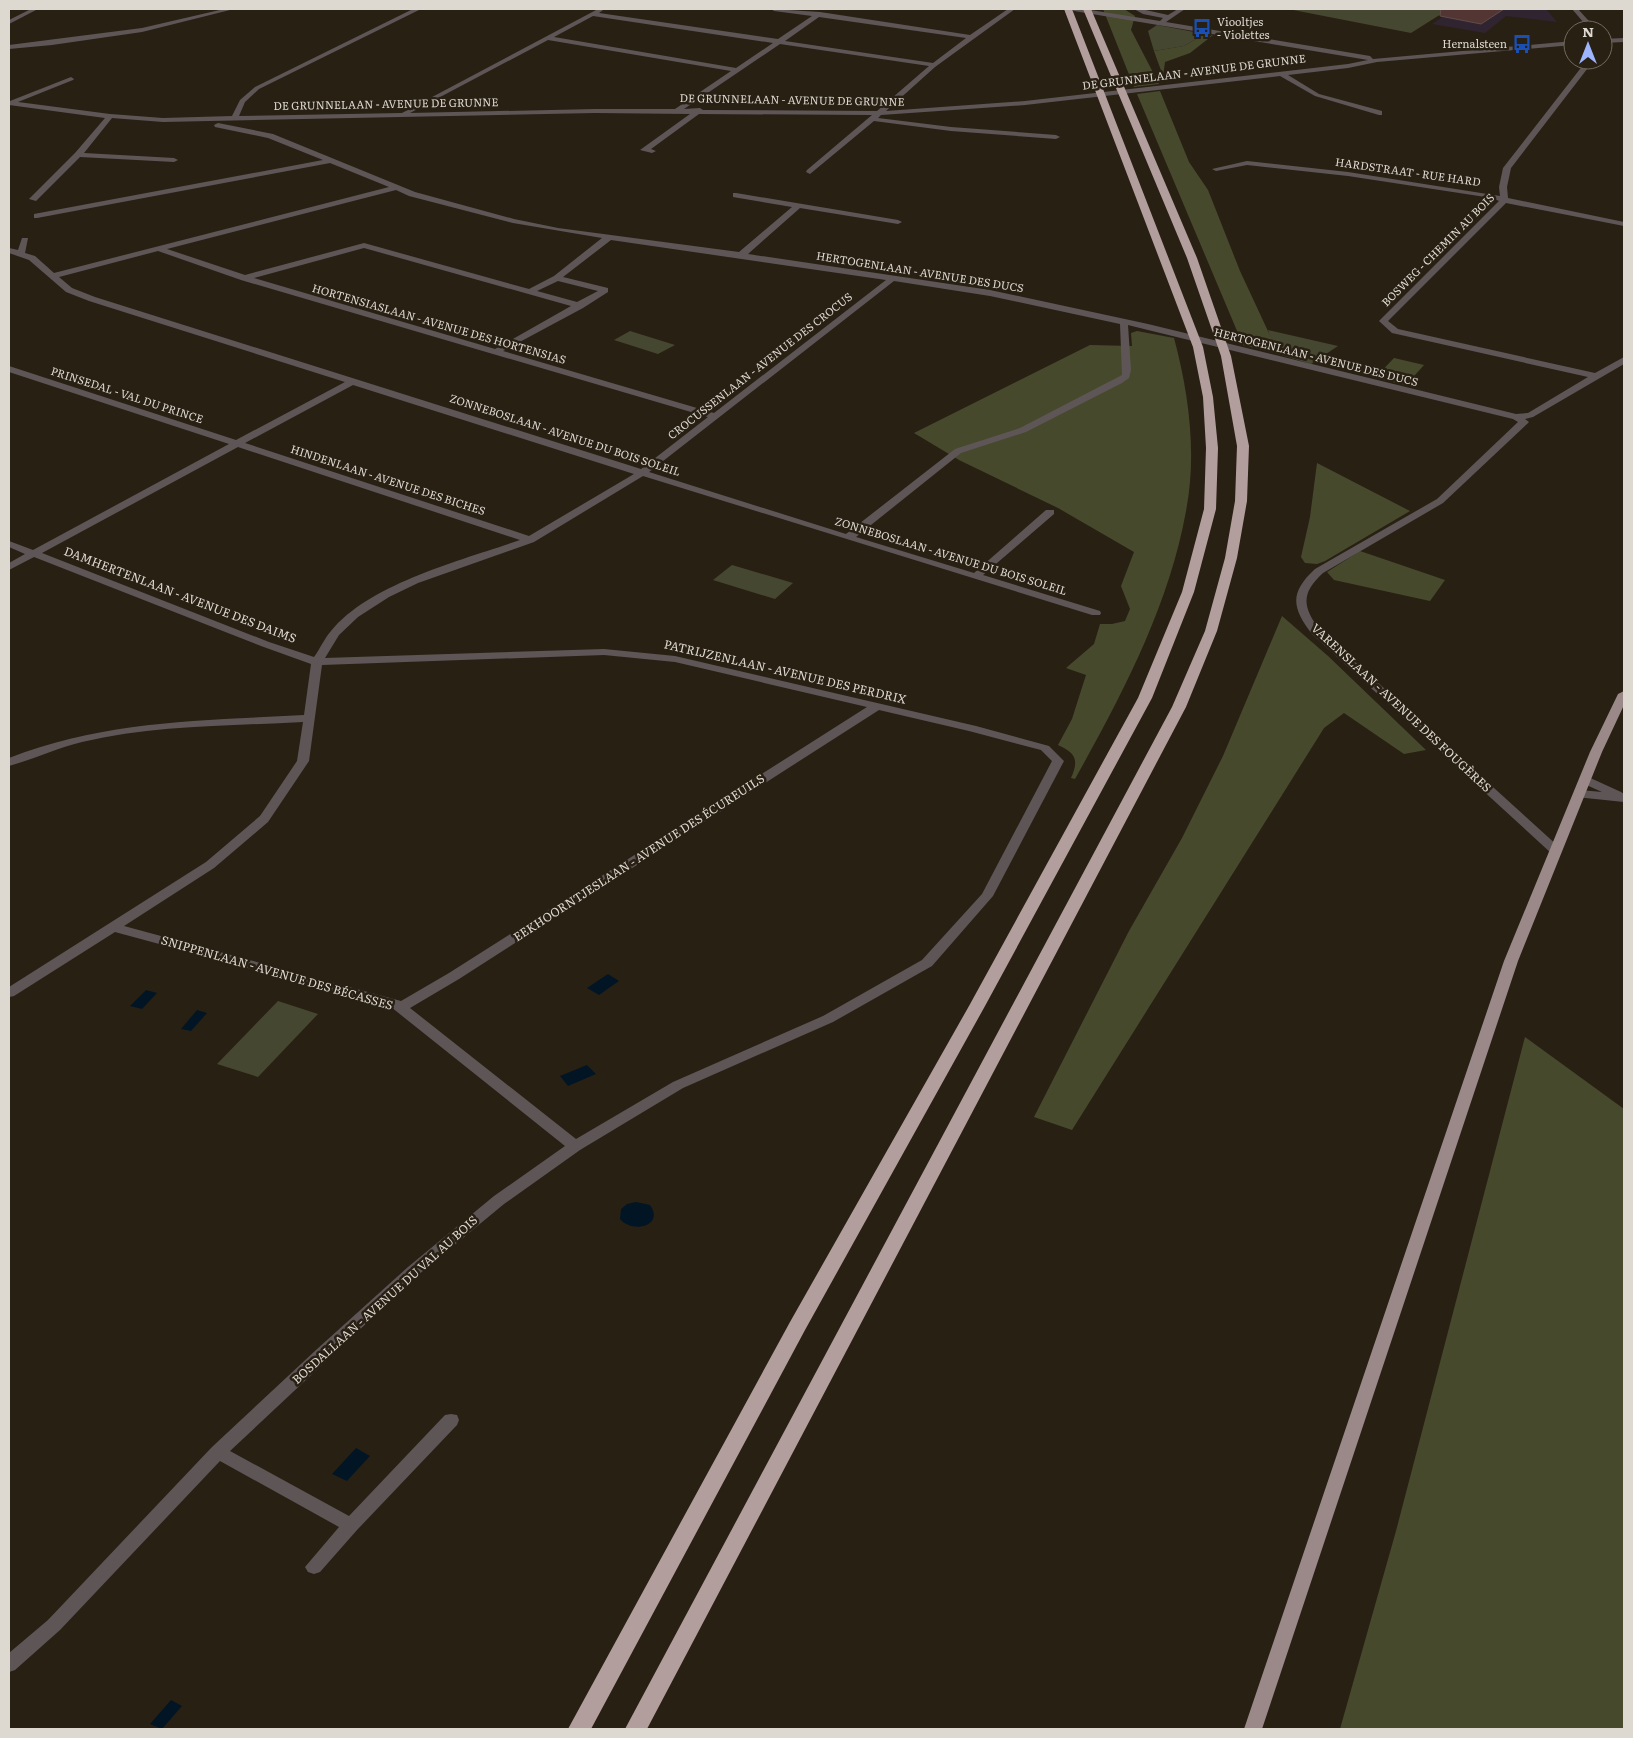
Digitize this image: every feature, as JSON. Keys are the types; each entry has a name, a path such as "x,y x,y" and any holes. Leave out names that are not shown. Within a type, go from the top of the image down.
{"highway":[{"path":"579,1729 1145,698 1176,625 1198,559 1210,508 1212,478 1208,397 1198,347 1159,240 1068,9"},
{"path":"636,1729 1178,707 1211,631 1222,594 1237,529 1243,446 1233,385 1226,356 1192,258 1087,9"}],"main road":[{"path":"1253,1729 1511,961 1596,752 1624,694"}],"street":[{"path":"9,22 35,9"},
{"path":"9,47 142,30 231,9"},
{"path":"235,118 242,101 258,88 418,9"},
{"path":"405,115 414,108 602,9"},
{"path":"774,9 971,37"},
{"path":"678,110 828,9"},
{"path":"810,172 909,86 971,37 1012,9"},
{"path":"1074,9 1377,60"},
{"path":"1137,9 1145,13 1170,17"},
{"path":"1158,24 1182,9"},
{"path":"1575,9 1585,20"},
{"path":"593,14 936,65"},
{"path":"548,38 736,70"},
{"name":"DE GRUNNELAAN - AVENUE DE GRUNNE","path":"186,120 678,110 879,113 982,108 1348,66 1366,61 1563,44"},
{"path":"1333,53 1366,61"},
{"name":"BOSWEG - CHEMIN AU BOIS","path":"1583,70 1507,168 1503,187 1504,200 1383,321 1395,331 1596,376"},
{"path":"1280,73 1317,95 1379,113"},
{"path":"9,103 71,79"},
{"path":"9,103 110,116 186,120"},
{"path":"652,151 644,150 700,110"},
{"path":"33,199 78,155 110,116"},
{"path":"262,133 266,118"},
{"path":"871,119 960,130 1056,137"},
{"name":"HERTOGENLAAN - AVENUE DES DUCS","path":"186,120 262,133 396,188 431,200 505,219 558,230 741,255 990,293 1124,324 1148,327 1516,417"},
{"path":"78,155 174,160"},
{"path":"37,216 331,161"},
{"name":"HARDSTRAAT - RUE HARD","path":"1216,169 1240,163 1324,171 1494,196 1504,200 1624,224"},
{"path":"52,276 396,188"},
{"path":"736,195 898,222"},
{"path":"741,255 799,205"},
{"path":"529,292 557,278 609,237"},
{"path":"21,253 24,240"},
{"path":"244,278 364,245 580,306"},
{"name":"HORTENSIASLAAN - AVENUE DES HORTENSIAS","path":"159,249 244,278 714,416"},
{"name":"ZONNEBOSLAAN - AVENUE DU BOIS SOLEIL","path":"9,250 21,253 36,262 69,290 92,299 848,538 1096,613"},
{"path":"496,352 580,306 605,290 557,278"},
{"name":"CROCUSSENLAAN - AVENUE DES CROCUS","path":"317,662 331,639 342,626 354,615 385,594 414,581 530,540 642,473 893,278"},
{"path":"848,538 947,459 969,445 1006,437 1120,381 1126,376 1127,370 1124,324"},
{"path":"1516,417 1530,415 1624,360"},
{"name":"PRINSEDAL - VAL DU PRINCE","path":"9,369 238,444"},
{"path":"9,567 353,381"},
{"name":"VARENSLAAN - AVENUE DES FOUGÈRES","path":"1516,417 1524,422 1440,501 1319,571 1308,580 1302,590 1301,608 1306,620 1316,632 1556,850"},
{"name":"HINDENLAAN - AVENUE DES BICHES","path":"238,444 530,540"},
{"path":"976,576 1050,512"},
{"name":"DAMHERTENLAAN - AVENUE DES DAIMS","path":"9,544 257,641 317,662"},
{"name":"PATRIJZENLAAN - AVENUE DES PERDRIX","path":"317,662 604,652 675,659 972,728 1045,748 1058,762"},
{"path":"9,993 210,865 264,819 303,762 317,662"},
{"name":"EEKHOORNTJESLAAN - AVENUE DES ÉCUREUILS","path":"401,1008 875,707"},
{"path":"9,762 82,738 129,730 308,718"},
{"name":"BOSDALLAAN - AVENUE DU VAL AU BOIS","path":"9,1664 54,1625 218,1452 413,1272 499,1200 575,1146 678,1085 828,1019 927,963 987,896 1058,762"},
{"path":"1586,780 1624,798"},
{"path":"1580,794 1624,798"},
{"name":"SNIPPENLAAN - AVENUE DES BÉCASSES","path":"113,927 388,1001 401,1008 575,1146"},
{"path":"314,1567 451,1420"},
{"path":"218,1452 351,1526"}],"shaded area":[{"path":"1455,9 1546,9 1557,22 1506,16 1485,33 1432,24"}],"green space":[{"path":"1103,9 1124,9 1135,16 1131,30 1159,84 1134,87"},
{"path":"1288,9 1449,9 1411,33"},
{"path":"1157,25 1205,34 1184,46 1154,51 1148,31"},
{"path":"1205,34 1213,35 1190,53 1165,62 1163,76 1154,51 1184,46"},
{"path":"1160,91 1189,162 1208,190 1240,271 1273,342 1275,353 1243,345 1137,94"},
{"path":"1268,330 1338,346 1311,364 1275,353"},
{"path":"630,331 675,345 658,354 614,340"},
{"path":"1137,331 1174,338 1184,381 1190,424 1191,468 1186,511 1168,581 1142,649 1110,715 1075,779 1071,778 1075,766 1072,754 1058,745 1072,719 1086,675 1066,668 1094,644 1100,624 1125,621 1130,609 1121,586 1134,552 1058,508 959,460 914,433 1090,345 1132,346 1131,333"},
{"path":"1394,358 1424,365 1406,385 1375,378"},
{"path":"1317,463 1410,511 1325,561 1317,564 1305,563 1301,557 1310,517"},
{"path":"1360,551 1445,580 1430,601 1334,580 1327,572"},
{"path":"732,565 793,583 775,599 713,580"},
{"path":"1282,616 1328,656 1426,750 1404,754 1344,713 1324,728 1072,1130 1034,1117 1129,931 1182,838 1223,756"},
{"path":"278,1001 318,1014 258,1077 217,1064"},
{"path":"1525,1037 1624,1109 1624,1729 1340,1729 1396,1531"}],"water":[{"path":"608,974 619,981 599,995 587,988"},
{"path":"146,990 157,993 142,1009 130,1006"},
{"path":"197,1010 207,1013 191,1031 181,1029"},
{"path":"587,1065 596,1074 568,1086 560,1076"},
{"path":"636,1202 650,1205 654,1212 650,1223 645,1226 632,1226 625,1224 620,1219 621,1209 627,1204"},
{"path":"356,1448 370,1456 347,1481 332,1474"},
{"path":"171,1700 182,1706 162,1729 150,1724"}],"building":[{"path":"1441,9 1504,9 1481,24 1440,16"}],"place":[{"name":"Viooltjes - Violettes","path":"1202,28"},
{"name":"Hernalsteen","path":"1522,44"}]}
